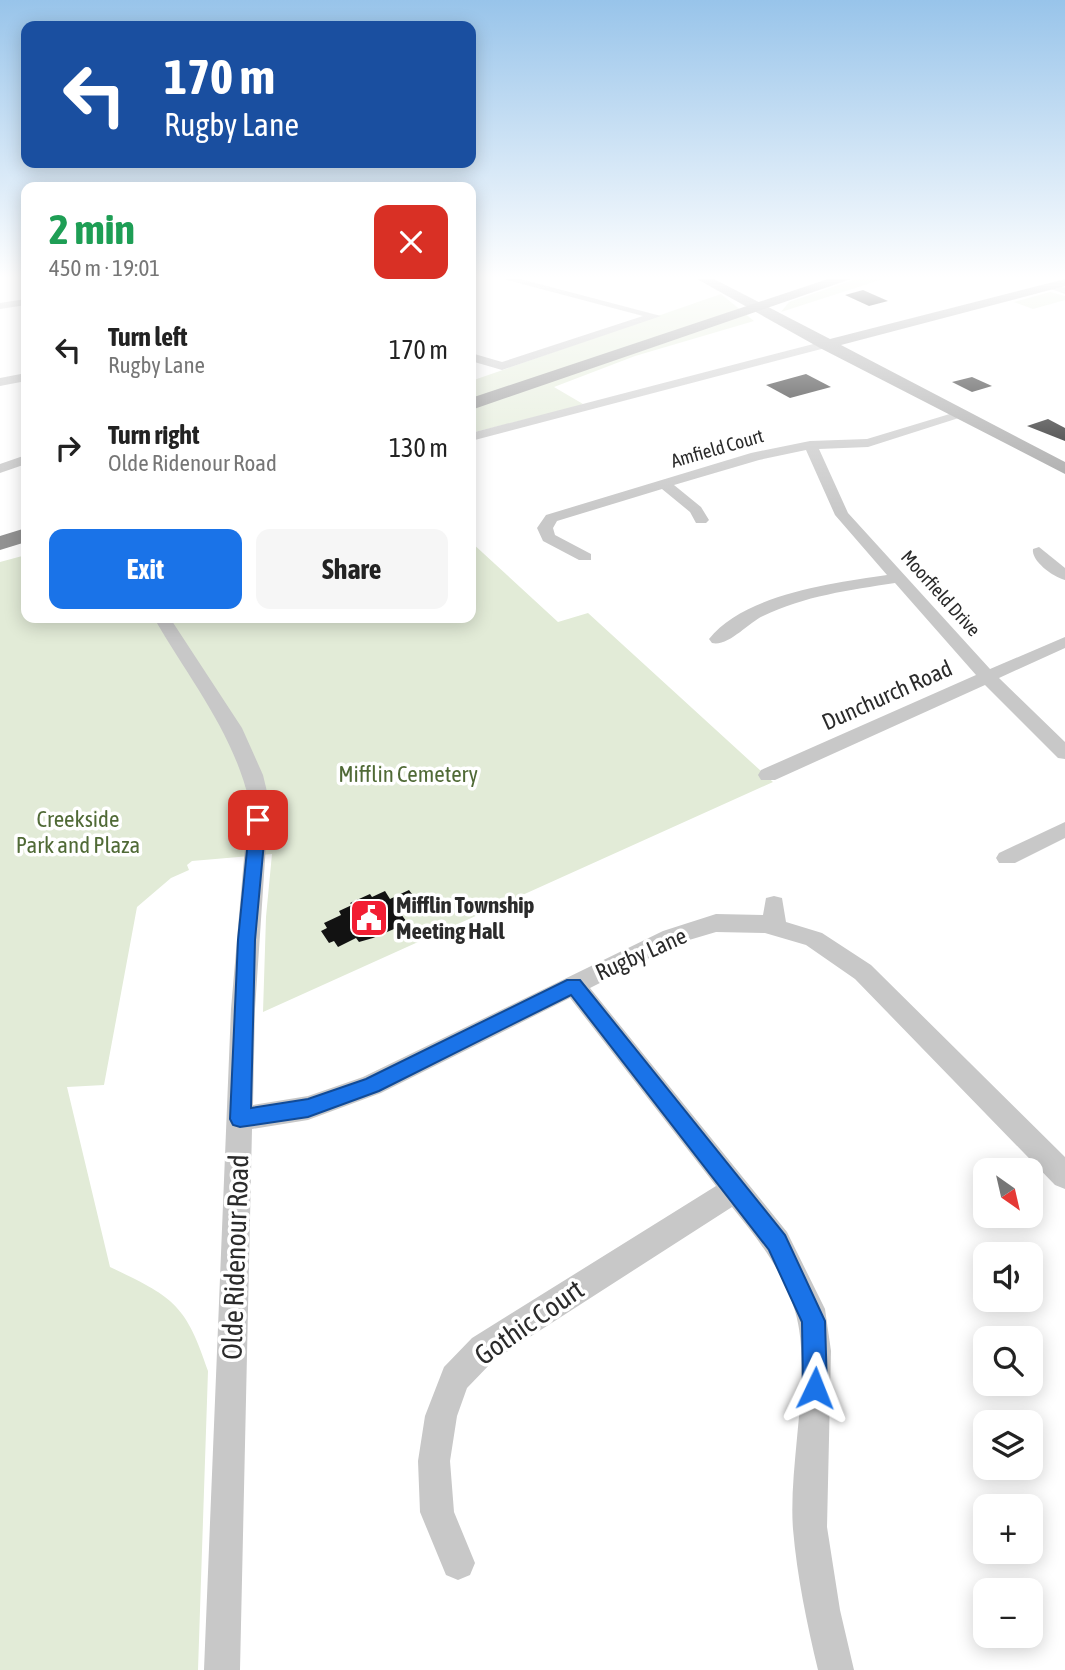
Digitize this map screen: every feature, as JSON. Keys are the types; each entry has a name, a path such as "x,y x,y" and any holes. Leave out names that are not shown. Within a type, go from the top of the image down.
{"highway":[{"path":"476,391 587,357"},
{"path":"476,402 605,357"},
{"path":"0,543 21,537"}],"main road":[{"path":"847,357 1065,470"}],"street":[{"path":"476,358 502,366 530,357"},
{"path":"476,436 779,357"},
{"path":"0,382 21,378"},
{"name":"Amfield Court","path":"586,557 548,538 545,528 551,519 756,456 810,445 869,443 958,416"},
{"name":"Moorfield Drive","path":"810,445 822,463 828,492 842,514 988,677 1065,754"},
{"path":"0,469 21,461"},
{"path":"664,484 696,510 701,520"},
{"path":"1039,552 1048,563 1065,575"},
{"path":"718,639 744,618 801,597 898,578"},
{"name":"Olde Ridenour Road","path":"165,623 238,737 254,775 259,800 245,970 222,1670"},
{"name":"Dunchurch Road","path":"768,775 1065,642"},
{"path":"1007,858 1065,830"},
{"name":"Rugby Lane","path":"240,1119 308,1108 372,1085 671,937 716,923 775,916 863,972 1065,1175"},
{"path":"573,985 777,1242 814,1321 816,1351 810,1527 822,1610 836,1670"},
{"name":"Gothic Court","path":"458,1563 437,1513 434,1461 441,1416 455,1378 483,1349 538,1312 735,1190"}],"green space":[{"path":"540,357 633,357 554,387 583,404 476,432 476,379"},
{"path":"476,547 558,622 588,613 773,782 263,1012 266,917 272,854 192,861 187,865 189,870 171,878 137,907 104,1085 67,1087 110,1267 149,1286 174,1305 192,1331 208,1371 198,1670 0,1670 0,562 21,556 21,623 476,623"}],"building":[{"path":"806,374 831,387 790,398 766,385"},
{"path":"972,377 992,386 972,392 952,382"},
{"path":"1048,419 1065,428 1065,441 1027,426"},
{"name":"Mifflin Township Meeting Hall","path":"409,890 420,905 401,914 406,921 394,929 359,942 356,938 338,947 334,941 329,943 321,931 327,928 324,923 341,915 339,911 352,905 350,903 385,891 390,899"}],"place":[{"name":"Mifflin Township Meeting Hall","path":"369,918"}],"route":[{"path":"258,820 248,916 240,1119 308,1108 372,1085 573,985 777,1242 814,1321 815,1388"}],"park label":[{"name":"Mifflin Cemetery","path":"408,774"},
{"name":"Creekside Park and Plaza","path":"78,832"}]}
